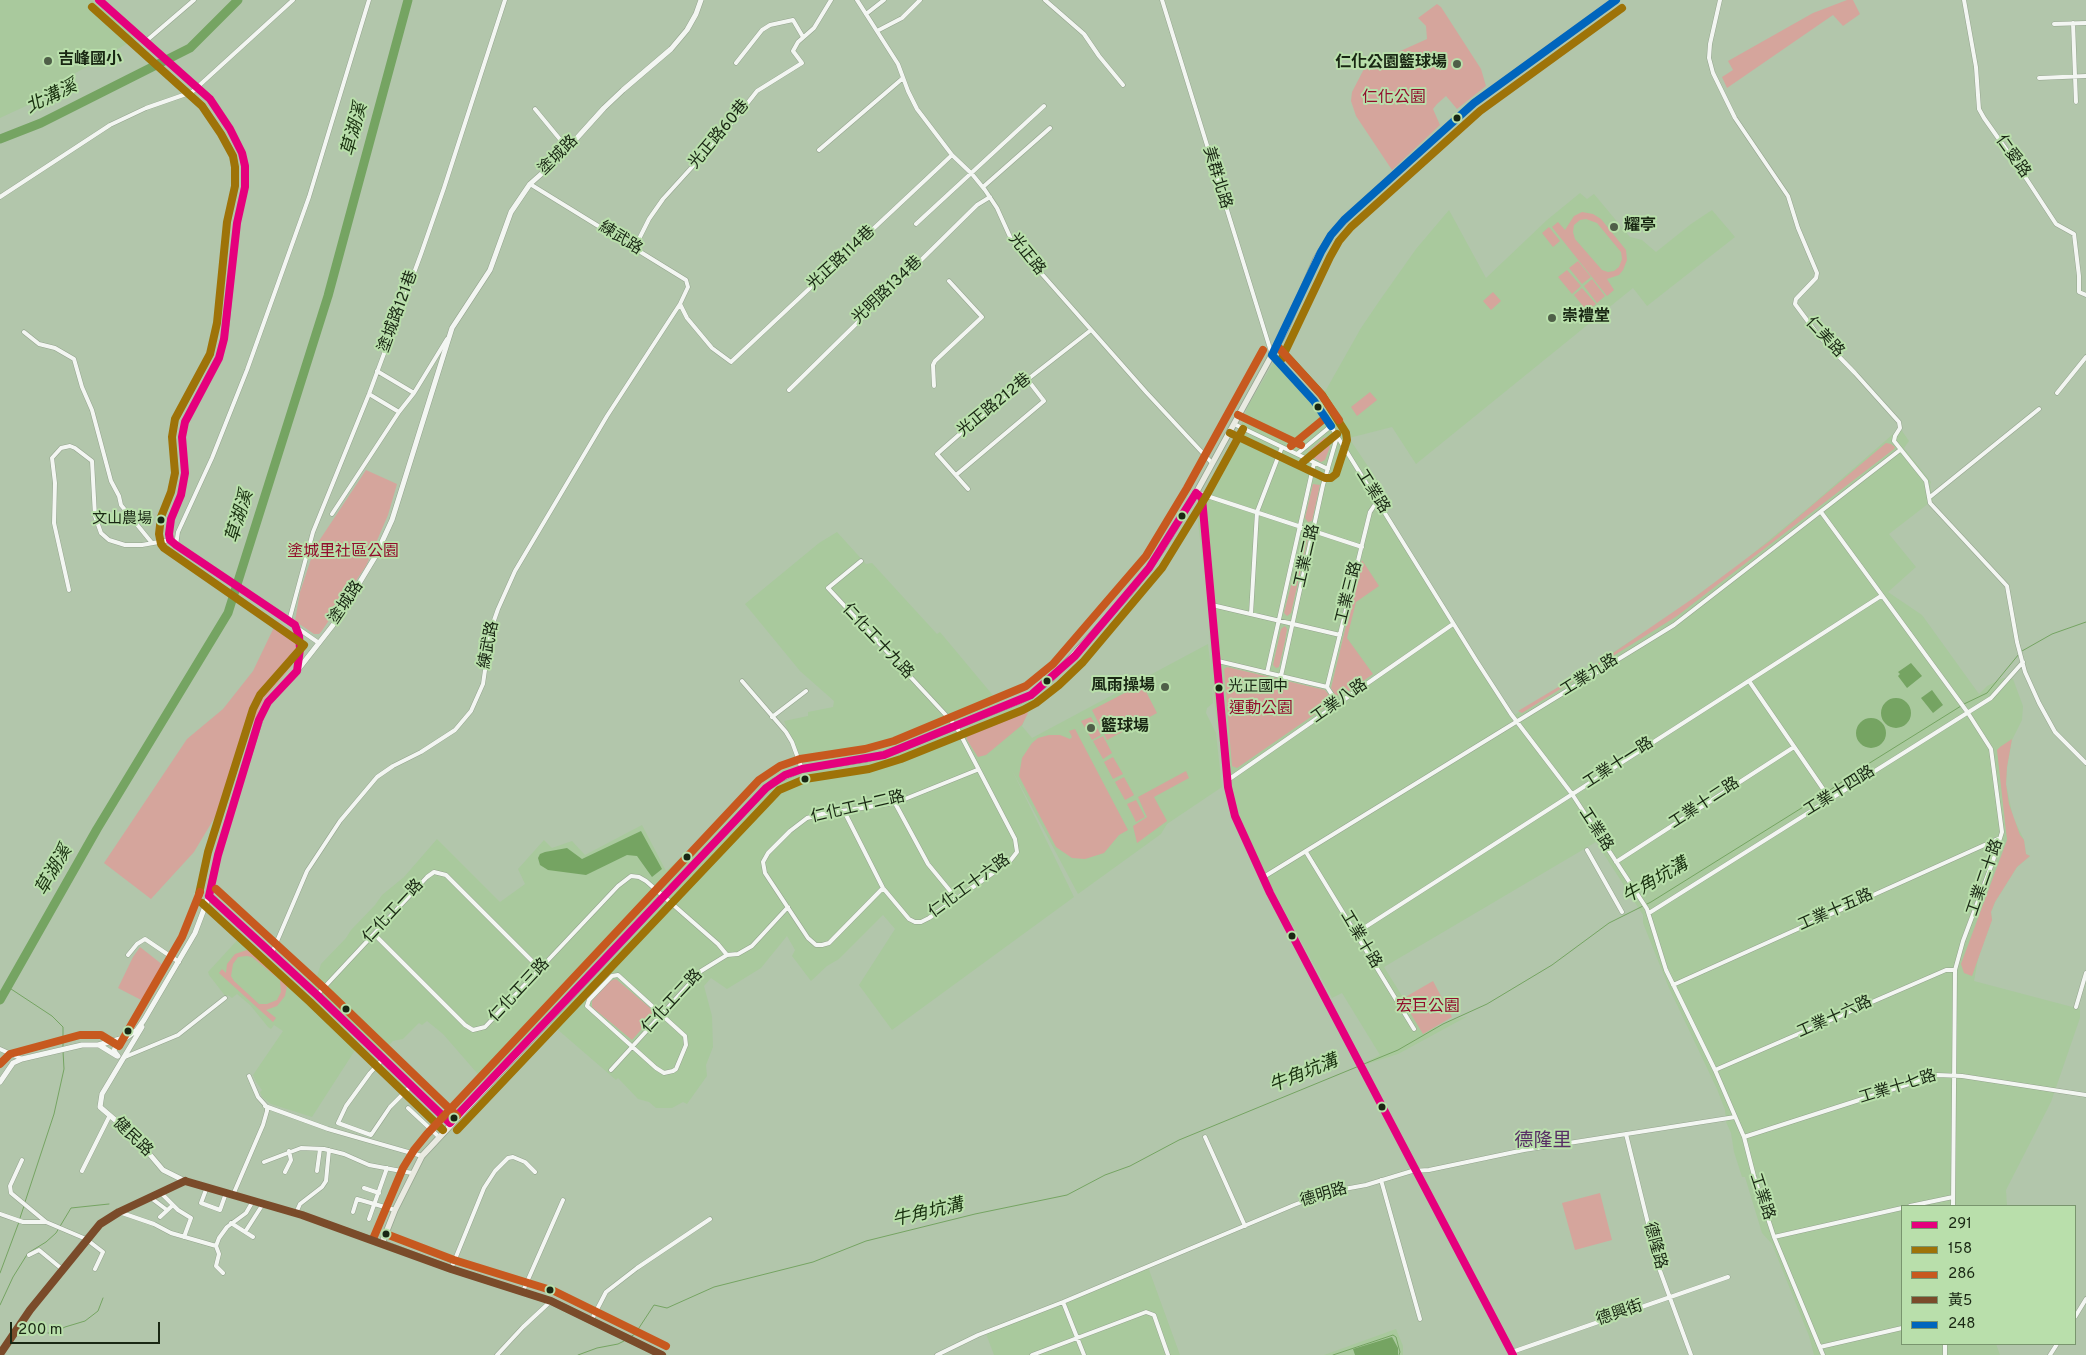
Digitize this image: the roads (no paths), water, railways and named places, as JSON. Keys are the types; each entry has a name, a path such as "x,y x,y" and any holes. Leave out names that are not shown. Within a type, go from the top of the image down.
{"main road":[{"path":"382,1243 412,1173 422,1156 438,1136 766,788 785,776 802,769 874,758 956,726 1031,696 1060,671 1149,568 1196,493 1285,331 1320,252 1331,235 1344,220 1480,98 1616,0"},
{"name":"健民路","path":"382,1243 551,1301 619,1336 662,1355"}],"street":[{"path":"99,0 210,99 230,129 242,153 246,177 237,223 226,332 219,358 185,422 182,437 186,473 181,495 171,519 170,540 319,643"},
{"path":"145,42 194,0"},
{"path":"0,198 110,126 146,108 192,92 196,86 293,0"},
{"path":"176,545 178,532 212,458 247,370 309,197 369,0"},
{"name":"塗城路121巷","path":"288,620 313,532 369,394 444,188 505,0"},
{"name":"塗城路","path":"332,514 399,412 414,393 469,300 486,277 493,263 511,212 530,184 568,149 623,90 671,49 687,30 701,0"},
{"name":"光正路60巷","path":"634,248 649,219 663,199 731,124 757,91 802,63 793,52 798,42 814,28 831,0"},
{"name":"光正路","path":"857,0 898,64 917,109 952,155 971,172 983,187 997,208 1011,239 1212,463"},
{"path":"866,14 884,0"},
{"path":"877,31 902,18 920,0"},
{"path":"1045,0 1084,34 1123,85"},
{"name":"美群北路","path":"1162,0 1272,355"},
{"name":"仁美路","path":"1720,0 1710,44 1713,73 1735,118 1788,196 1798,228 1817,274 1816,278 1796,299 1795,304 1818,335 1856,373 1899,422 1900,428 1894,440 1900,450"},
{"name":"仁愛路","path":"1964,0 1976,67 1979,109 2056,224 2074,234 2080,276 2079,292 2086,295"},
{"path":"736,63 762,30 770,25 793,20 803,37"},
{"path":"2073,23 2076,102"},
{"path":"2054,24 2086,23"},
{"path":"2039,78 2086,76"},
{"path":"819,150 903,78"},
{"path":"916,224 1044,106"},
{"path":"535,109 568,149"},
{"path":"983,187 1050,128"},
{"name":"光正路114巷","path":"680,304 687,318 712,348 731,362 952,155"},
{"name":"練武路","path":"272,953 307,871 340,821 377,777 392,766 421,752 455,730 471,711 483,684 491,629 515,571 608,416 680,304 688,287 686,280 530,184"},
{"name":"光明路134巷","path":"789,390 977,204 990,197"},
{"path":"934,386 933,365 935,361 982,317 949,281"},
{"name":"光正路212巷","path":"968,489 937,454 1027,379 1091,330"},
{"path":"24,332 39,344 55,348 74,359 82,387 92,410 111,481 120,496 121,505 152,543"},
{"name":"塗城路","path":"144,1020 196,933 209,896 218,855 262,713 276,692 297,671 337,620 369,570 392,520 449,335"},
{"name":"工業路","path":"1272,355 1314,401 1331,426 1453,624 1518,722 1572,794 1642,900 1648,912 1660,955 1715,1070 1744,1137 1754,1176 1774,1237 1823,1355"},
{"path":"2057,393 2086,357"},
{"path":"377,371 414,393"},
{"path":"956,475 1044,401 1027,379"},
{"path":"369,394 399,412"},
{"path":"1930,497 2039,409"},
{"path":"1234,424 1328,469"},
{"path":"1297,454 1331,426"},
{"name":"工業二路","path":"1281,676 1337,437"},
{"path":"68,590 54,523 55,483 52,458 61,448 70,446 75,448 92,461 95,516 101,533 109,540 125,544 170,540"},
{"path":"1251,614 1257,512 1282,447"},
{"path":"1900,450 1926,481 1930,503 2007,586 2025,672 2045,717 2063,741 2086,763"},
{"name":"工業九路","path":"1262,878 1682,620 1900,450"},
{"name":"工業二路","path":"1267,673 1314,463"},
{"path":"1196,493 1362,547"},
{"path":"1196,493 1202,498 1228,780 1235,816 1262,878 1512,1353"},
{"name":"工業三路","path":"1327,687 1370,512 1378,500"},
{"name":"工業二十路","path":"1821,512 1960,701 1991,749 2002,832 1955,970 1953,1205"},
{"name":"仁化工十九路","path":"862,561 828,588 956,726"},
{"name":"工業十一路","path":"1356,933 1882,596"},
{"path":"1212,605 1340,635"},
{"name":"工業八路","path":"1228,780 1453,624"},
{"path":"295,625 300,645 297,671"},
{"name":"工業十四路","path":"1648,912 1997,693 2023,660"},
{"path":"1218,661 1327,687 1338,704"},
{"path":"742,681 792,742 802,769"},
{"path":"1749,681 1829,798"},
{"path":"772,717 806,691"},
{"name":"仁化工十六路","path":"844,811 883,888 906,916 915,922 925,920 1010,861 1017,852 1015,839 977,770 956,726"},
{"name":"工業十二路","path":"1616,862 1794,747"},
{"name":"仁化工十二路","path":"883,888 829,943 816,945 808,938 765,873 763,865 765,858 790,830 801,821 815,815 895,803 977,770"},
{"path":"895,803 928,864 956,898"},
{"name":"工業十五路","path":"1673,985 2000,838"},
{"path":"1587,850 1622,912"},
{"name":"工業十路","path":"1306,852 1414,1029"},
{"name":"仁化工一路","path":"317,995 431,873 442,872 540,969"},
{"name":"仁化工三路","path":"374,934 465,1025 473,1030 486,1027 627,878 634,876 641,878 718,944 727,955"},
{"path":"209,896 317,995 450,1123"},
{"name":"仁化工二路","path":"611,1070 706,966 727,955 738,954 752,946 788,907"},
{"path":"128,955 137,944 145,939 179,962"},
{"name":"工業十六路","path":"1715,1070 1946,970 1955,970"},
{"path":"2076,1007 2086,973"},
{"path":"612,976 618,976 662,1013 683,1032 686,1039 676,1068 664,1073 586,1006 589,1000 612,976"},
{"path":"98,1045 115,1055 124,1056 178,1035 225,998"},
{"path":"116,1071 114,1048 137,1030 144,1020"},
{"name":"健民路","path":"144,1020 138,1035 119,1064 100,1102 100,1107 135,1137 163,1170 185,1181 296,1214 382,1243"},
{"path":"0,1082 13,1063 22,1059 82,1045 98,1045 128,1036"},
{"path":"119,1043 127,1046 126,1055"},
{"path":"0,1049 22,1059"},
{"path":"383,1059 370,1073 346,1106 338,1123 371,1135 390,1107 412,1086"},
{"name":"工業十七路","path":"1744,1137 1937,1075 1954,1075 2086,1095"},
{"path":"233,1195 263,1125 267,1110 256,1093 249,1076"},
{"path":"265,1106 328,1129 422,1156"},
{"path":"408,1108 438,1136"},
{"path":"82,1171 109,1116"},
{"name":"德明路","path":"937,1355 978,1335 1063,1302 1314,1197 1412,1171 1418,1172 1524,1150 1528,1151 1735,1117"},
{"name":"德隆路","path":"1626,1134 1659,1268 1691,1355"},
{"path":"1205,1137 1245,1226"},
{"path":"264,1162 301,1148 320,1149 329,1150 369,1165 412,1173"},
{"path":"317,1171 320,1149"},
{"path":"296,1214 300,1204 322,1187 326,1181 329,1150"},
{"path":"285,1172 291,1160 289,1151"},
{"path":"451,1268 484,1188 495,1171 508,1158 513,1157 525,1162 535,1172"},
{"path":"22,1160 10,1186 11,1193 46,1222 86,1239 103,1252 95,1268"},
{"path":"369,1219 387,1168"},
{"path":"1381,1180 1420,1319"},
{"path":"0,1354 30,1310 100,1224 120,1212 185,1181"},
{"path":"207,1187 201,1203 220,1210 226,1193"},
{"path":"364,1188 378,1192"},
{"path":"161,1193 173,1205 191,1218 184,1237"},
{"path":"1915,1205 1953,1197"},
{"path":"151,1198 167,1210"},
{"path":"352,1212 357,1199 395,1210"},
{"path":"523,1291 563,1200"},
{"path":"223,1273 216,1266 219,1254 216,1246 219,1238 231,1223 242,1218 249,1210 253,1201"},
{"path":"245,1232 263,1204"},
{"path":"160,1217 173,1205"},
{"path":"1774,1237 1901,1208"},
{"path":"120,1212 184,1237 216,1246"},
{"path":"0,1214 23,1222 46,1222"},
{"path":"591,1322 606,1292 637,1268 710,1219"},
{"path":"231,1223 253,1237"},
{"path":"29,1255 39,1250 62,1269"},
{"name":"德興街","path":"1512,1353 1728,1277"},
{"path":"2076,1314 2086,1299"},
{"path":"497,1355 551,1301"},
{"path":"1063,1302 1084,1355"},
{"path":"1032,1355 1146,1312 1152,1313 1168,1355"},
{"path":"1820,1347 1901,1328"}],"waterway":[{"name":"北溝溪","path":"0,139 41,123 190,48 238,0"},
{"name":"草湖溪","path":"0,1000 97,829 228,613 328,296 408,0"},
{"name":"牛角坑溝","path":"2022,651 2052,634 2086,622"},
{"name":"牛角坑溝","path":"1964,704 1987,693 2019,654"},
{"name":"牛角坑溝","path":"1827,792 1961,706"},
{"name":"牛角坑溝","path":"630,1337 635,1334 654,1305 667,1308 714,1287 813,1262 866,1241 975,1214 1067,1195 1105,1175 1130,1166 1179,1140 1398,1050 1443,1024 1487,1004 1552,965 1609,923 1651,902 1824,794"},
{"path":"8,987 52,1016 63,1027 63,1047"},
{"path":"25,1202 54,1114 64,1069 63,1051"},
{"path":"0,1305 13,1277 28,1253 46,1242 56,1233 71,1208 109,1204"},
{"path":"20,1218 24,1206"},
{"path":"0,1273 19,1222"},
{"path":"48,1333 54,1333 65,1327 85,1321 98,1311 103,1298"},
{"path":"1333,1355 1393,1335 1396,1337 1399,1355"},
{"name":"牛角坑溝","path":"578,1355 624,1341"}],"place":[{"name":"吉峰國小","path":"48,61"},
{"name":"仁化公園籃球場","path":"1457,64"},
{"name":"耀亭","path":"1614,227"},
{"name":"崇禮堂","path":"1552,318"},
{"name":"文山農場","path":"161,520"},
{"name":"風雨操場","path":"1165,687"},
{"name":"光正國中","path":"1219,688"},
{"name":"籃球場","path":"1091,728"}],"district":[{"name":"德隆里","path":"1543,1142"}],"park label":[{"name":"仁化公園","path":"1394,99"},
{"name":"塗城里社區公園","path":"343,553"},
{"name":"運動公園","path":"1261,710"},
{"name":"宏巨公園","path":"1428,1008"}]}
